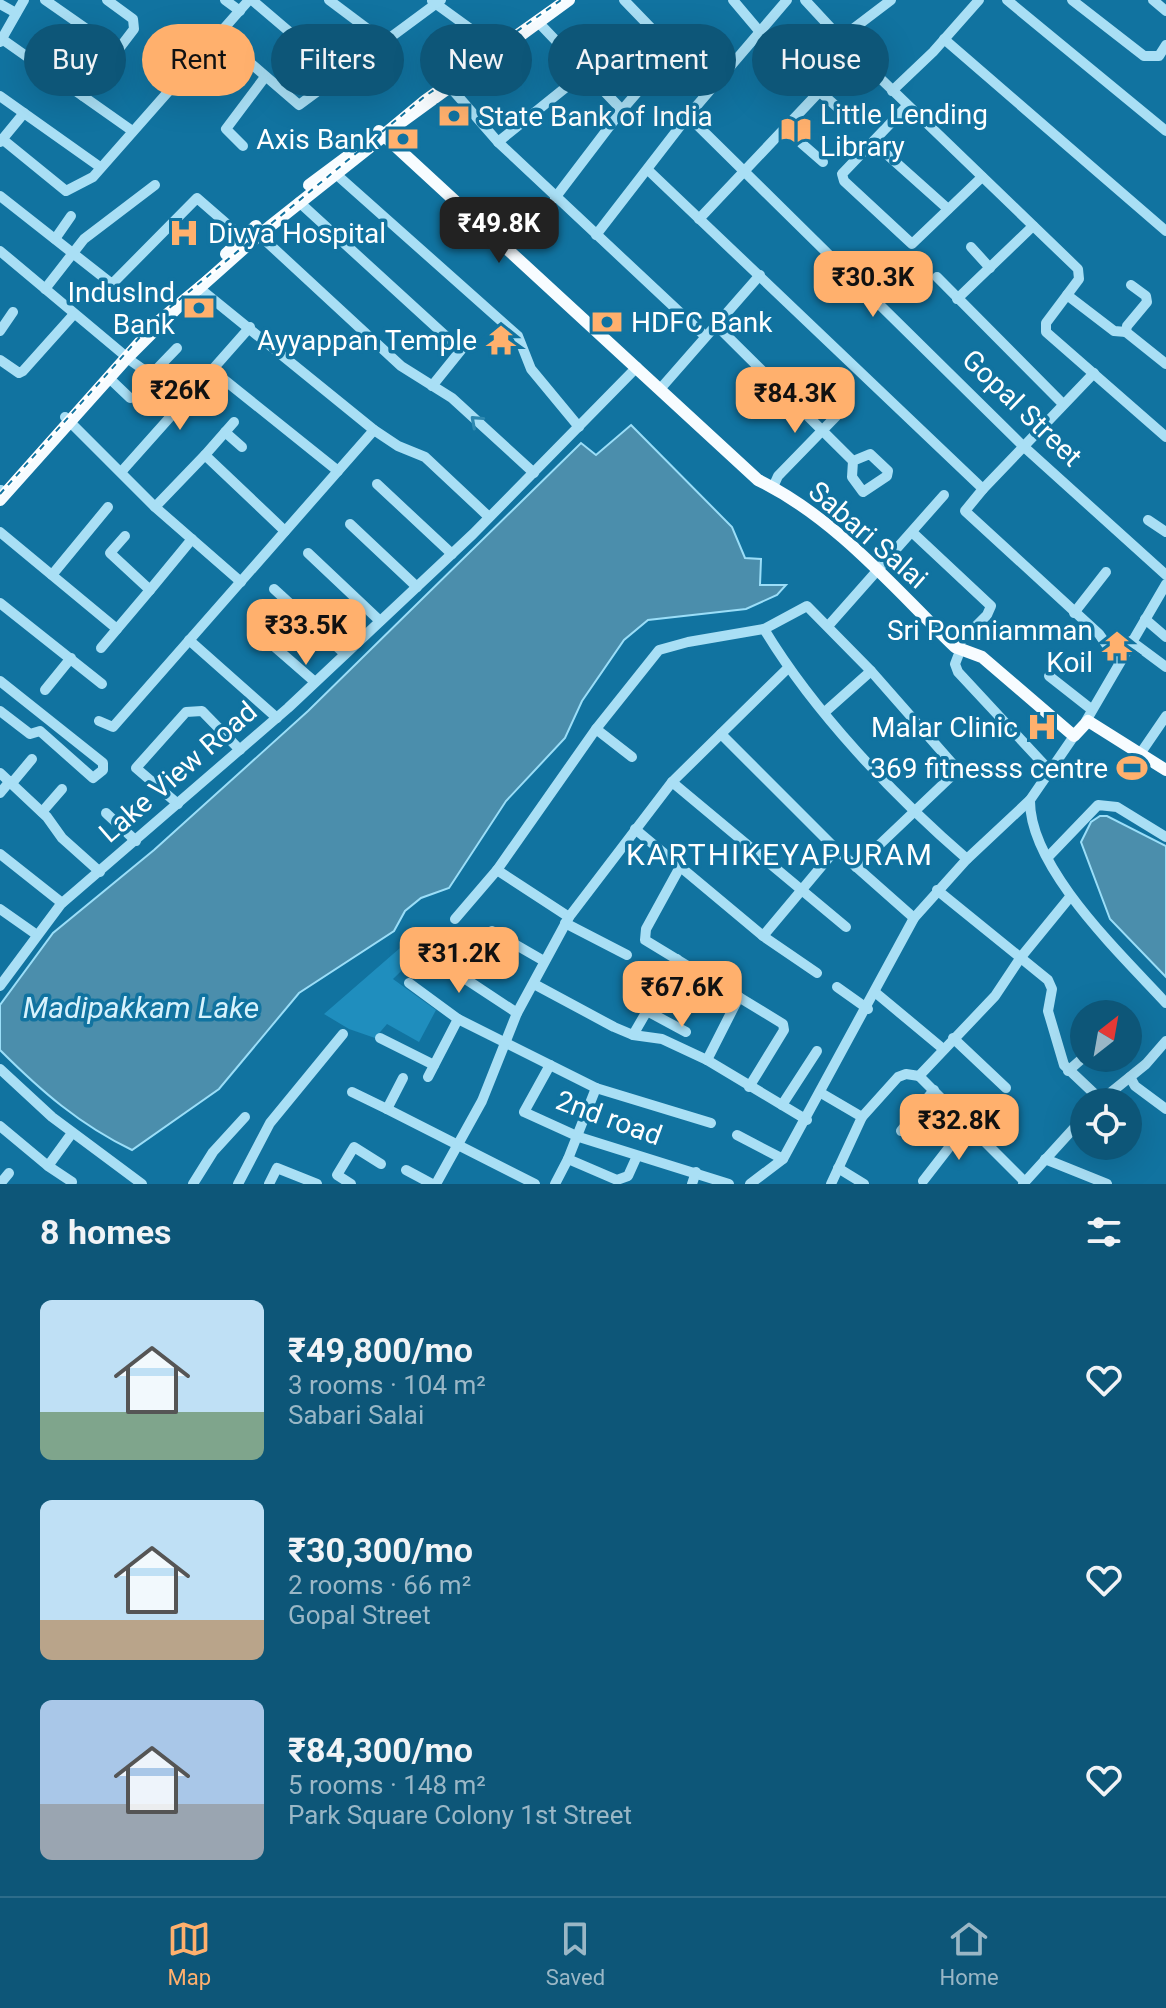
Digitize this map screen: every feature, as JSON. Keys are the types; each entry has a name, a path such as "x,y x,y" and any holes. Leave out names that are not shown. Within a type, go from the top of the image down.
{"main road":[{"path":"528,24 558,0"},
{"path":"532,27 569,0"},
{"path":"0,500 125,356 251,234 433,96"},
{"path":"0,490 109,378 125,356 199,288 251,234 337,175 382,134 437,96"},
{"name":"Sabari Salai","path":"382,134 758,480 833,529 958,649 982,657 1074,736"},
{"path":"1074,736 1088,715 1166,770"}],"street":[{"path":"24,0 1,41 24,56"},
{"path":"45,0 79,24"},
{"path":"107,0 133,19 134,29 126,40"},
{"path":"225,0 240,11"},
{"path":"229,24 250,0 279,24"},
{"path":"329,0 361,24"},
{"path":"624,0 647,24"},
{"path":"733,0 753,24"},
{"path":"767,24 787,0"},
{"path":"805,0 828,24"},
{"path":"859,24 891,0"},
{"path":"892,91 979,0"},
{"path":"1007,0 1166,131"},
{"path":"1072,0 1144,56 1159,56 1166,45"},
{"path":"1153,0 1166,11"},
{"path":"404,27 436,1 466,24"},
{"path":"0,4 16,13"},
{"path":"539,23 548,33"},
{"path":"944,39 1166,231"},
{"path":"736,59 752,41"},
{"path":"255,68 271,82"},
{"path":"243,146 226,129 265,77"},
{"path":"889,88 1080,273 1079,279 1046,323 1045,330 1166,437"},
{"path":"0,96 100,167"},
{"path":"83,96 131,130"},
{"path":"24,113 1,140 66,191 76,188 100,167 163,96"},
{"path":"288,96 299,105 311,96"},
{"path":"458,96 498,142 555,198 705,336"},
{"path":"498,142 555,96"},
{"path":"608,96 622,110"},
{"path":"555,198 634,96"},
{"path":"596,235 704,96"},
{"path":"699,219 816,96"},
{"path":"825,96 845,114"},
{"path":"907,106 842,178 914,243 982,177"},
{"name":"Gopal Street","path":"688,116 845,266 1022,445 1166,575"},
{"path":"785,129 823,162"},
{"path":"873,142 948,209"},
{"path":"648,170 983,489"},
{"path":"337,175 518,336 531,369 579,427"},
{"path":"45,289 84,239 155,185"},
{"path":"3,203 112,284 118,282 197,198 251,234 401,366 452,398 534,473"},
{"path":"299,202 461,350 432,386"},
{"path":"55,239 71,216"},
{"path":"957,299 1033,226"},
{"path":"971,247 990,268"},
{"path":"0,251 151,375 177,348"},
{"path":"661,388 760,275"},
{"path":"937,277 1062,403"},
{"path":"1126,332 1127,326 1147,302 1146,296 1131,285"},
{"path":"199,288 374,430 398,446 425,457 489,517"},
{"path":"1067,295 1114,331 1126,332 1166,364"},
{"path":"0,331 13,312"},
{"path":"0,360 19,373 23,371 74,314"},
{"path":"716,325 853,461"},
{"path":"122,471 250,327"},
{"name":"Lake View Road","path":"0,986 62,903 277,718 452,554 637,367"},
{"path":"212,370 338,471"},
{"path":"1094,373 1022,445 965,511 1099,634 1118,661"},
{"path":"109,378 130,398"},
{"path":"773,487 778,476 849,403"},
{"path":"68,419 155,507 241,582"},
{"path":"155,507 234,422"},
{"path":"99,721 113,727 374,430"},
{"path":"225,432 242,447"},
{"path":"205,455 285,531"},
{"path":"377,484 452,554"},
{"path":"829,625 944,495"},
{"path":"52,575 108,507"},
{"path":"1148,520 1166,532"},
{"path":"350,524 417,587"},
{"path":"0,532 117,629"},
{"path":"913,533 991,606 958,649 955,664 958,672 1051,772"},
{"path":"125,536 110,553 150,590"},
{"path":"101,648 192,539"},
{"path":"308,553 380,621"},
{"path":"1074,613 1106,572"},
{"path":"274,589 345,654"},
{"path":"1049,676 1088,715 1118,661 1165,590"},
{"path":"0,603 102,684"},
{"path":"455,919 497,870 596,729 659,650 764,629 807,606 829,625 958,770 856,867"},
{"path":"1145,619 1166,637"},
{"path":"254,629 315,682"},
{"path":"764,629 788,668 914,813 967,859"},
{"path":"189,640 277,718"},
{"path":"1131,641 1166,667"},
{"path":"45,690 71,658"},
{"path":"406,1170 434,1184 459,1143 507,1045 517,1013 567,920 672,782 788,668"},
{"path":"826,711 871,671"},
{"path":"0,681 103,763 103,770 93,778 40,731 30,734 0,711"},
{"path":"178,804 136,768 186,712 202,711 240,750"},
{"path":"1140,754 1166,716"},
{"path":"596,729 632,757"},
{"path":"721,734 836,849 914,918"},
{"path":"750,1184 783,1159 868,1009 914,918 967,859 1030,800 1074,736"},
{"path":"0,793 32,759"},
{"path":"0,773 42,812 58,834 100,872"},
{"path":"672,782 846,927"},
{"path":"42,812 62,789"},
{"path":"1030,800 1031,814 1048,857 1070,897 1166,1003"},
{"path":"1048,857 1098,805 1117,807 1166,837"},
{"path":"106,813 136,841"},
{"path":"635,829 763,936 817,973"},
{"path":"763,936 836,849"},
{"path":"0,854 62,903"},
{"path":"680,867 646,929 645,940 784,1027 749,1087"},
{"path":"497,870 567,920 627,955"},
{"path":"937,890 1050,984 1048,1011 1068,1071 1086,1088"},
{"path":"919,1076 942,1048 995,996 1021,957 1070,897"},
{"path":"2,913 37,935"},
{"path":"492,931 544,961"},
{"path":"436,941 464,978 517,1013"},
{"path":"633,1035 677,959"},
{"path":"409,983 458,1019 596,1088 711,1123"},
{"path":"534,984 633,1035 662,1039 707,1060 807,1120"},
{"path":"837,987 868,1009"},
{"path":"876,993 942,1048"},
{"path":"707,1060 739,997"},
{"path":"647,1011 686,1032"},
{"path":"428,1077 458,1019"},
{"path":"238,1184 270,1123 343,1034"},
{"path":"380,1038 434,1065"},
{"path":"953,1038 1006,1088"},
{"path":"1116,1088 1166,1041"},
{"path":"782,1105 817,1051"},
{"name":"2nd road","path":"550,1065 524,1112 579,1137 729,1184"},
{"path":"0,1069 72,1133 140,1184"},
{"path":"831,1184 862,1117 898,1077 906,1074 919,1076 1024,1183 1070,1132"},
{"path":"1130,1077 1135,1086 1166,1109"},
{"path":"387,1109 403,1078"},
{"path":"555,1184 579,1137 596,1088"},
{"path":"901,1131 934,1090"},
{"path":"352,1092 459,1143 535,1184"},
{"path":"821,1093 862,1117"},
{"path":"193,1184 213,1152 245,1117"},
{"path":"923,1181 968,1123"},
{"path":"0,1126 72,1182"},
{"path":"48,1166 72,1133"},
{"path":"737,1135 783,1159"},
{"path":"351,1184 333,1180 354,1147 381,1164"},
{"path":"568,1159 617,1180 628,1176 637,1156"},
{"path":"1045,1159 1100,1183"},
{"path":"269,1184 277,1168 317,1184"},
{"path":"838,1168 864,1184"},
{"path":"692,1184 696,1172"},
{"path":"0,1184 9,1173"}],"shaded area":[{"path":"415,935 426,947 393,979 436,1010 419,1042 387,1024 375,1038 349,1029 324,1014"}],"water":[{"name":"Madipakkam Lake","path":"631,425 732,527 745,558 761,559 760,585 786,585 777,595 746,609 648,620 624,640 582,701 565,738 506,801 449,888 421,898 405,911 394,931 299,993 219,1089 132,1150 95,1130 62,1106 0,1050 0,1005 53,933 154,850 308,711 581,443 596,455"},
{"path":"1100,816 1107,816 1166,846 1166,977 1110,919 1081,842 1091,822"}],"railway":[{"path":"0,494 156,319 424,97 561,0"}],"place":[{"name":"State Bank of India","path":"454,116"},
{"name":"Little Lending Library","path":"796,130"},
{"name":"Axis Bank","path":"403,139"},
{"name":"Divya Hospital","path":"184,233"},
{"name":"IndusInd Bank","path":"199,308"},
{"name":"HDFC Bank","path":"607,322"},
{"name":"Ayyappan Temple","path":"501,340"},
{"name":"Sri Ponniamman Koil","path":"1117,646"},
{"name":"Malar Clinic","path":"1042,727"},
{"name":"369 fitnesss centre","path":"1132,768"}],"district":[{"name":"KARTHIKEYAPURAM","path":"780,854"}]}
